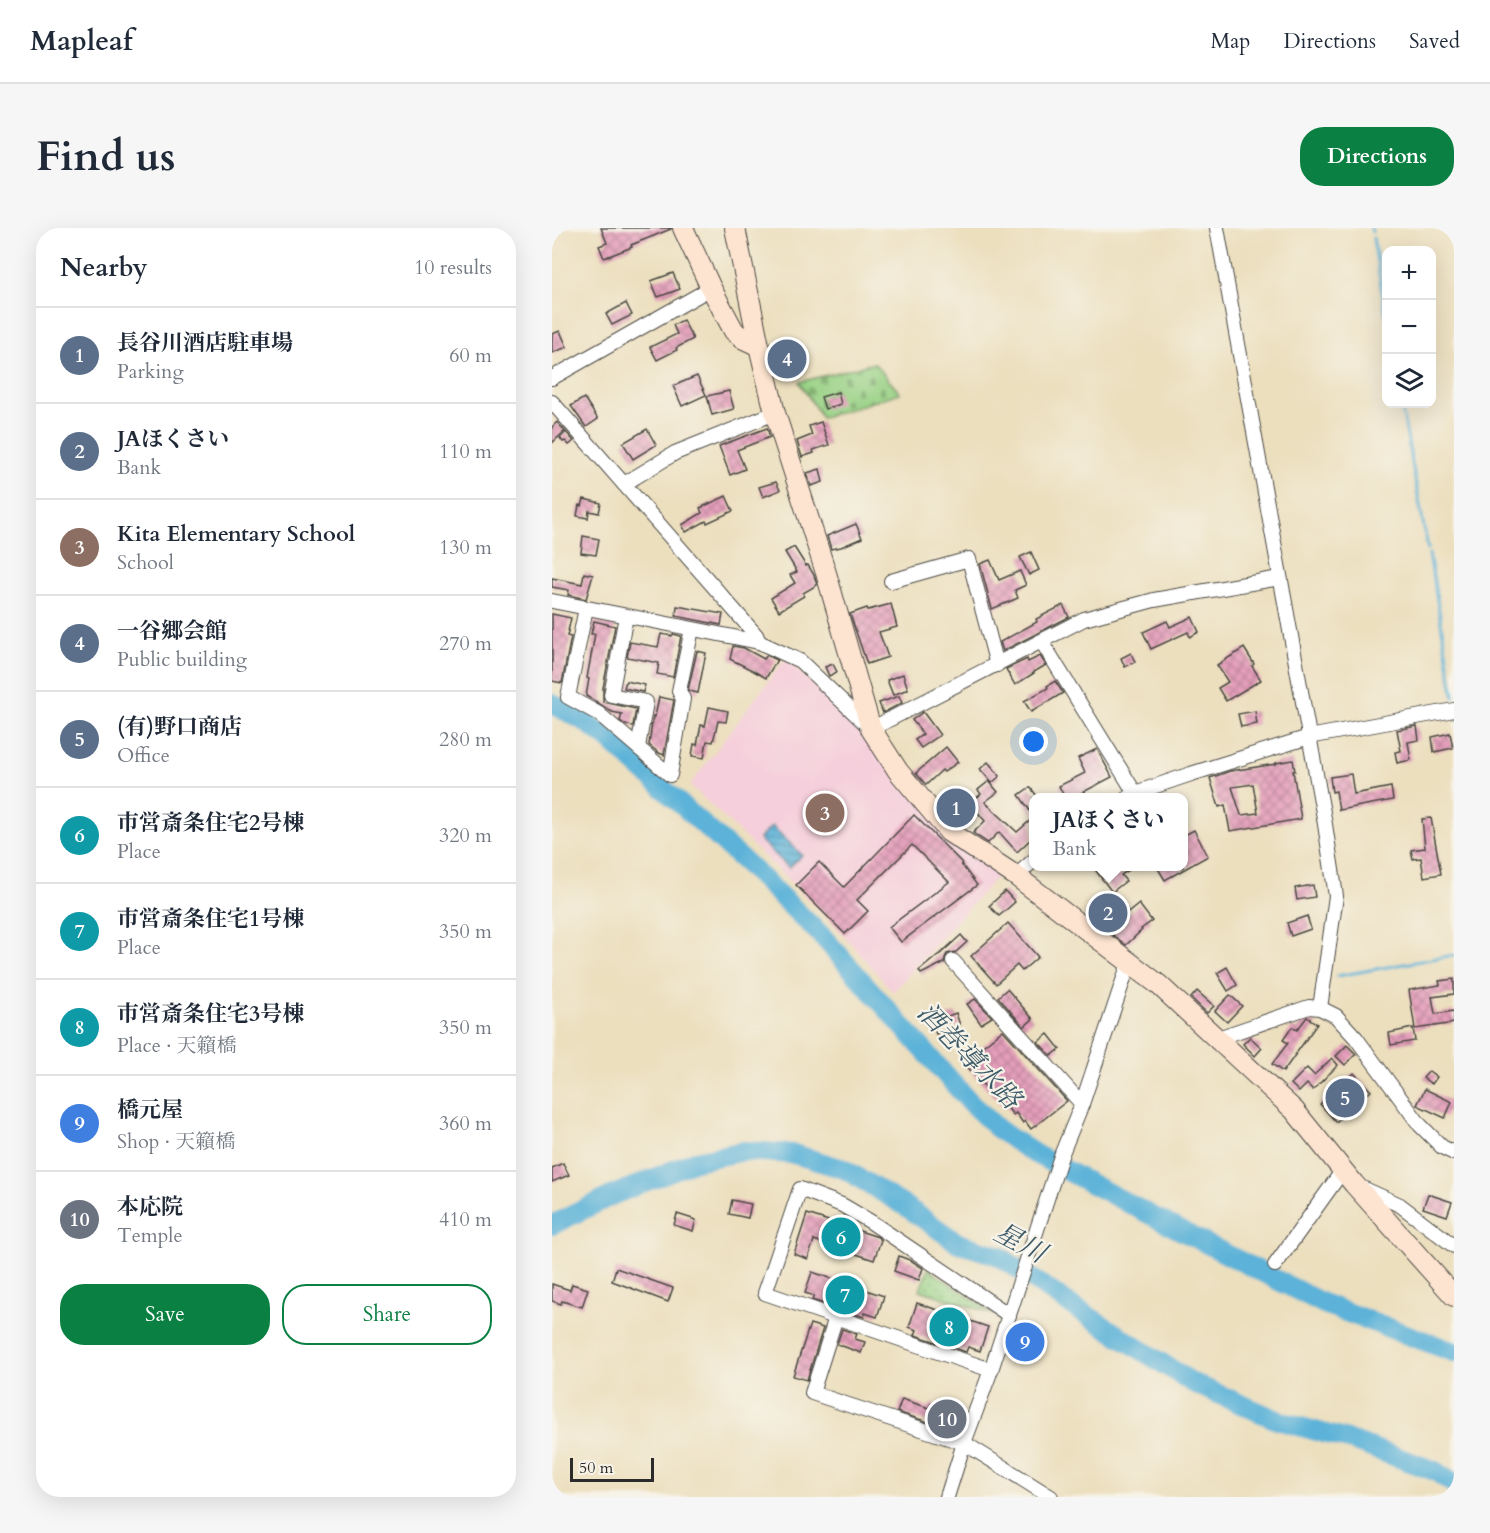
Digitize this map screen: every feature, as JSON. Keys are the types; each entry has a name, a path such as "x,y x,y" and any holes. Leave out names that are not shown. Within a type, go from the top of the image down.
{"street":[{"path":"683,228 734,331 759,346"},
{"path":"735,228 775,413 826,573 871,729"},
{"path":"1217,228 1324,818 1336,896 1320,1008"},
{"path":"552,378 711,288"},
{"path":"552,402 756,635 759,642"},
{"path":"624,484 675,453 775,413"},
{"path":"891,581 969,559 997,665"},
{"path":"871,729 1084,619 1154,600 1280,578"},
{"path":"552,601 759,642 800,661 871,729 898,771 949,832 1016,876 1159,985 1294,1110 1349,1177 1454,1296"},
{"path":"586,608 568,697 599,714 670,775 683,699 680,691 692,630"},
{"path":"626,616 611,694 646,702 638,747"},
{"path":"1042,642 1130,793"},
{"path":"1137,793 1309,737 1454,710"},
{"path":"1016,876 1029,865"},
{"path":"953,961 1082,1104"},
{"path":"946,1497 1129,963"},
{"path":"1218,1038 1309,1007 1320,1008 1336,1016 1356,1038 1420,1125 1442,1147 1454,1153"},
{"path":"1349,1177 1400,1206 1454,1246"},
{"path":"1275,1265 1349,1177"},
{"path":"991,1370 765,1293 800,1189 842,1205 871,1222 1010,1313"},
{"path":"836,1317 812,1393 964,1443 1051,1497"}],"shaded area":[{"path":"786,658 1001,872 893,992 835,925 690,785"}],"green space":[{"path":"874,363 900,393 822,418 799,382"},
{"path":"928,1269 996,1315 920,1290"}],"water":[{"path":"772,826 802,855 789,868 759,839"}],"building":[{"path":"601,228 671,229 604,258 599,246 607,243"},
{"path":"673,273 680,289 658,297 651,281"},
{"path":"626,303 632,315 612,325 606,314"},
{"path":"683,320 693,339 657,360 650,347 677,334 673,325"},
{"path":"560,331 567,347 552,353 552,334"},
{"path":"792,347 796,369 782,372 778,349"},
{"path":"697,376 706,395 682,406 673,386"},
{"path":"729,391 734,409 712,415 707,396"},
{"path":"838,392 841,404 825,409 821,397"},
{"path":"584,398 598,419 586,427 571,406"},
{"path":"557,422 565,431 552,443 552,427"},
{"path":"821,422 829,445 813,450 814,453 802,457 797,441 812,435 809,426"},
{"path":"767,428 770,437 737,450 745,469 730,475 719,446"},
{"path":"647,429 656,445 633,459 623,443"},
{"path":"566,432 574,441 569,445 560,438"},
{"path":"820,469 823,482 811,486 807,473"},
{"path":"776,482 780,490 763,497 759,487"},
{"path":"726,496 733,511 707,523 706,521 686,532 682,525 702,513 700,508"},
{"path":"584,499 601,503 599,513 589,511 588,518 577,516 579,505 582,506"},
{"path":"856,524 862,538 831,549 827,536"},
{"path":"583,536 599,539 596,555 581,553"},
{"path":"794,547 806,566 808,565 817,585 779,611 771,598 795,583 790,575 797,572 785,552"},
{"path":"1031,552 1039,570 1029,575 1020,557"},
{"path":"990,560 999,580 1020,571 1026,585 1015,590 1018,598 992,609 980,564"},
{"path":"584,573 593,575 586,599 568,595 569,590 552,587 552,578 582,584"},
{"path":"891,604 897,627 879,632 888,657 867,664 850,614 867,608 868,610"},
{"path":"1063,605 1069,617 1003,651 1000,642"},
{"path":"677,606 723,614 721,625 676,616"},
{"path":"552,614 571,618 567,636 571,637 562,683 552,681"},
{"path":"1192,617 1199,632 1190,637 1188,632 1151,649 1143,632 1167,621 1170,627"},
{"path":"594,621 615,626 603,688 603,702 636,709 633,726 620,721 622,714 612,712 586,696 595,634 591,634"},
{"path":"661,634 681,636 673,677 657,674 659,663 627,657 630,642 658,647"},
{"path":"733,646 744,648 764,659 767,655 777,660 766,678 730,659"},
{"path":"1244,648 1261,680 1226,701 1218,688 1228,682 1217,665"},
{"path":"697,651 706,653 698,693 688,690"},
{"path":"1131,653 1135,662 1125,667 1121,658"},
{"path":"1040,656 1046,665 1015,685 1006,669 1027,659 1028,662"},
{"path":"833,664 837,672 829,676 825,667"},
{"path":"903,674 908,689 893,695 887,680"},
{"path":"626,681 645,685 643,692 624,688"},
{"path":"1055,681 1063,693 1031,712 1024,701 1048,688 1047,686"},
{"path":"899,696 902,703 883,713 879,703"},
{"path":"659,697 674,700 664,755 649,745 653,716 655,717"},
{"path":"709,707 728,711 726,722 718,721 713,742 707,741 704,758 692,756 701,725 705,726"},
{"path":"1255,711 1257,724 1241,727 1238,714"},
{"path":"923,712 940,735 921,748 915,740 923,734 912,720"},
{"path":"1417,726 1419,740 1408,742 1411,760 1397,763 1395,752 1401,751 1397,730"},
{"path":"1450,733 1453,748 1434,752 1432,737"},
{"path":"946,747 958,762 944,772 942,770 926,785 916,773"},
{"path":"1097,749 1112,777 1082,793 1062,793 1059,786 1085,773 1078,758"},
{"path":"1293,760 1301,819 1230,831 1225,805 1219,807 1210,778 1230,771","holes":["1253,784 1258,813 1241,815 1232,787"]},
{"path":"988,762 1000,776 992,783 980,769"},
{"path":"1351,774 1354,794 1391,787 1393,800 1339,810 1336,791 1332,792 1330,777"},
{"path":"989,781 998,792 985,802 1017,832 1029,822 1029,841 1017,852 999,832 988,843 973,833 985,821 970,803 981,794 978,790"},
{"path":"1030,787 1035,793 1029,793 1029,809 1019,795"},
{"path":"914,815 962,863 977,885 901,942 889,927 949,882 912,845 857,900 868,911 845,934 796,885 819,862 844,887"},
{"path":"1431,818 1441,874 1424,877 1421,858 1413,859 1411,850 1425,848 1422,819"},
{"path":"1194,830 1208,856 1188,867 1188,833"},
{"path":"1096,871 1128,871 1121,875 1126,881 1112,892"},
{"path":"1159,871 1181,871 1165,880"},
{"path":"1313,885 1315,897 1297,900 1295,888"},
{"path":"1005,891 1015,902 999,916 989,906"},
{"path":"1114,896 1129,912 1139,904 1152,921 1126,945 1091,918"},
{"path":"1307,916 1311,929 1291,936 1287,923"},
{"path":"1008,923 1038,957 1022,971 1017,965 996,984 971,956"},
{"path":"961,935 967,942 956,952 947,954 944,963 921,974 919,971"},
{"path":"1227,967 1237,985 1228,991 1217,973"},
{"path":"1454,979 1454,994 1432,997 1435,1014 1454,1011 1454,1023 1415,1029 1409,990 1440,985 1439,981"},
{"path":"1007,989 1033,1019 1024,1027 998,997"},
{"path":"1197,991 1214,1006 1207,1013 1191,998"},
{"path":"1230,995 1242,1006 1227,1022 1215,1011"},
{"path":"975,999 992,1017 981,1024 967,1004"},
{"path":"956,1013 960,1025 936,1034 931,1022"},
{"path":"1307,1017 1317,1024 1283,1072 1272,1064 1288,1043 1283,1040 1292,1027 1297,1030"},
{"path":"1413,1028 1415,1041 1391,1045 1389,1033"},
{"path":"1003,1030 1067,1101 1031,1129 1016,1113 1013,1115 1006,1106 1004,1108 963,1062"},
{"path":"1048,1034 1060,1049 1051,1056 1038,1042"},
{"path":"1250,1037 1262,1048 1255,1056 1243,1044"},
{"path":"1347,1045 1356,1054 1345,1065 1336,1056"},
{"path":"1332,1058 1338,1065 1313,1090 1307,1084 1299,1092 1291,1084 1307,1068 1314,1075"},
{"path":"1429,1071 1437,1077 1432,1084 1423,1078"},
{"path":"1354,1073 1371,1091 1336,1122 1320,1104"},
{"path":"1425,1089 1452,1102 1445,1118 1417,1105"},
{"path":"563,1163 569,1175 552,1182 552,1168"},
{"path":"1428,1194 1452,1202 1447,1216 1423,1208"},
{"path":"732,1200 751,1204 748,1218 729,1214"},
{"path":"677,1214 696,1220 693,1231 674,1225"},
{"path":"807,1214 878,1237 881,1240 874,1260 814,1240 808,1259 794,1254"},
{"path":"899,1256 923,1268 919,1280 894,1271"},
{"path":"616,1268 673,1288 668,1302 612,1281"},
{"path":"812,1272 884,1296 877,1317 865,1313 864,1317 812,1300 814,1296 805,1293"},
{"path":"552,1284 570,1290 572,1284 588,1289 582,1307 562,1301 561,1304 552,1301"},
{"path":"917,1303 988,1327 980,1351 968,1347 966,1352 915,1335 917,1330 909,1327"},
{"path":"810,1324 823,1328 807,1380 793,1376"},
{"path":"842,1329 857,1334 855,1339 865,1342 861,1353 837,1344"},
{"path":"902,1399 929,1408 931,1404 965,1415 959,1432 897,1412"}],"waterway":[{"path":"1371,228 1372,232"},
{"path":"1373,238 1383,300"},
{"path":"1402,408 1428,549"},
{"path":"1429,554 1454,697"},
{"name":"酒巻導水路","path":"552,704 581,719 606,737 748,865 822,936 970,1102 1012,1139 1035,1154 1156,1218 1324,1304 1454,1352"},
{"path":"1337,976 1454,955"},
{"name":"星川","path":"552,1225 611,1196 695,1161 744,1151 794,1154 844,1169 905,1206 958,1243 999,1256 1193,1383 1277,1420 1355,1442 1435,1471 1454,1484"}],"place":[{"name":"一谷郷会館","path":"787,359"},
{"name":"長谷川酒店駐車場","path":"956,808"},
{"name":"Kita Elementary School","path":"825,813"},
{"name":"JAほくさい","path":"1108,913"},
{"name":"(有)野口商店","path":"1345,1098"},
{"name":"市営斎条住宅2号棟","path":"841,1237"},
{"name":"市営斎条住宅1号棟","path":"845,1295"},
{"name":"市営斎条住宅3号棟","path":"949,1327"},
{"name":"橋元屋","path":"1025,1342"},
{"name":"本応院","path":"947,1419"}]}
